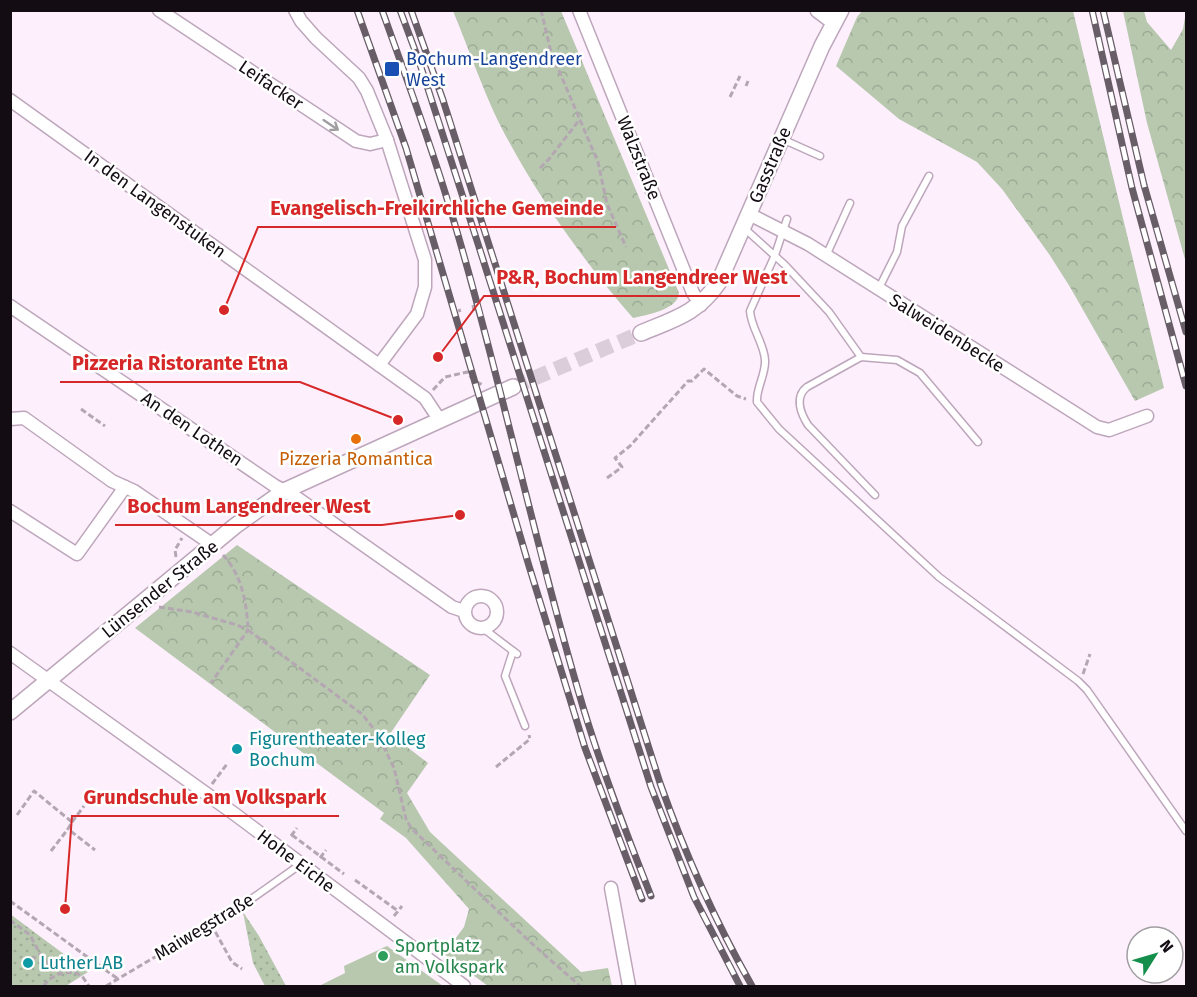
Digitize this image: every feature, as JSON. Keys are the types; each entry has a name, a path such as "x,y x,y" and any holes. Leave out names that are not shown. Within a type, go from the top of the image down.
{"street":[{"name":"Leifacker","path":"159,10 356,141 370,144 387,140"},
{"path":"295,10 316,38 359,78 367,91 387,140 425,261 425,287 417,314 379,365"},
{"name":"Walzstraße","path":"579,10 693,294 701,305"},
{"path":"818,10 837,16"},
{"name":"Gasstraße","path":"701,305 719,282 837,16"},
{"name":"In den Langenstuken","path":"10,100 425,398 439,419"},
{"name":"Salweidenbecke","path":"746,221 784,225 826,256 1097,427 1109,430 1147,416"},
{"path":"641,333 689,313 701,305"},
{"name":"An den Lothen","path":"10,306 294,496 452,607 464,611 467,622 484,629"},
{"name":"Lünsender Straße","path":"10,712 261,506 284,491 513,387"},
{"path":"10,419 24,418 112,481 125,487 213,545"},
{"path":"10,510 76,554 125,487"},
{"path":"464,611 469,600 479,595 491,598 497,608 496,620 484,629"},
{"name":"Hohe Eiche","path":"10,653 206,793 464,987"},
{"path":"610,888 629,987"}],"lane":[{"path":"781,138 820,156"},
{"path":"878,289 897,252 902,226 929,176"},
{"path":"826,256 850,203"},
{"path":"746,221 830,312 861,357"},
{"path":"784,225 775,255 750,311 750,319 764,351 766,363 757,402 779,429 939,577 1088,690 1186,831"},
{"path":"875,495 808,425 803,417 799,399 802,391 807,387 861,357 897,360 920,373 978,442"},
{"path":"484,629 515,652 505,675 525,726"},
{"name":"Maiwegstraße","path":"240,907 301,864"}],"path":[{"path":"541,10 551,52 598,162 607,204 626,247"},
{"path":"730,97 740,76"},
{"path":"746,86 748,81"},
{"path":"540,168 580,119"},
{"path":"473,305 474,311"},
{"path":"607,477 622,467 615,458 630,446 688,381 692,381 704,369 737,396 757,402"},
{"path":"425,398 445,377 455,374 467,372 474,381 487,387"},
{"path":"81,409 105,426"},
{"path":"211,683 248,630 247,609 242,588 229,561 213,545"},
{"path":"146,600 162,608 192,612 248,630 362,714 377,733 394,768 406,819 411,828 580,987"},
{"path":"1078,681 1085,671 1090,654"},
{"path":"496,767 530,739 525,726"},
{"path":"206,793 227,764"},
{"path":"16,815 34,791 72,822"},
{"path":"51,851 84,806"},
{"path":"68,829 95,850"},
{"path":"292,835 344,874"},
{"path":"355,880 398,911"},
{"path":"10,901 118,979"},
{"name":"Maiwegstraße","path":"106,987 240,907"},
{"path":"10,920 30,935 40,954 59,974"},
{"path":"211,924 232,962 242,969"},
{"path":"31,960 40,954"},
{"path":"44,987 48,980 59,974 74,972 82,976 89,987"}],"green space":[{"path":"453,11 561,11 679,293 673,304 660,311 633,318 595,272 543,199 512,147 480,80"},
{"path":"862,11 1073,11 1164,388 1135,401 1049,254 1002,189 977,162 899,119 836,66 857,17"},
{"path":"1123,11 1144,11 1147,22 1171,50 1183,29 1186,11 1186,263 1147,123"},
{"path":"237,545 430,675 390,734 428,763 407,793 430,832 581,972 608,968 612,986 488,986 444,954 464,927 469,909 406,838 380,819 384,813 135,628"},
{"path":"243,912 286,986 265,986 253,963"},
{"path":"10,914 88,972 66,986 11,986"},
{"name":"Sportplatz am Volkspark","path":"387,946 443,986 319,986 345,973 344,966"}],"tunnel":[{"path":"513,387 641,333"}],"railway":[{"path":"357,10 406,148 585,748 642,899"},
{"path":"382,10 458,235 562,633 586,716 612,794 651,896"},
{"path":"400,10 419,61 651,787 694,897 740,986"},
{"path":"411,10 443,100 660,783 702,887 752,986"},
{"path":"1092,10 1132,188 1186,386"},
{"path":"1103,10 1144,185 1186,332"}],"place":[{"name":"Bochum-Langendreer West","path":"392,69"},
{"name":"Evangelisch-Freikirchliche Gemeinde","path":"224,310"},
{"name":"P&R, Bochum Langendreer West","path":"438,357"},
{"name":"Pizzeria Ristorante Etna","path":"398,420"},
{"name":"Pizzeria Romantica","path":"356,439"},
{"name":"Bochum Langendreer West","path":"460,515"},
{"name":"Figurentheater-Kolleg Bochum","path":"237,749"},
{"name":"Grundschule am Volkspark","path":"65,909"},
{"name":"Sportplatz am Volkspark","path":"383,956"},
{"name":"LutherLAB","path":"28,963"}]}
